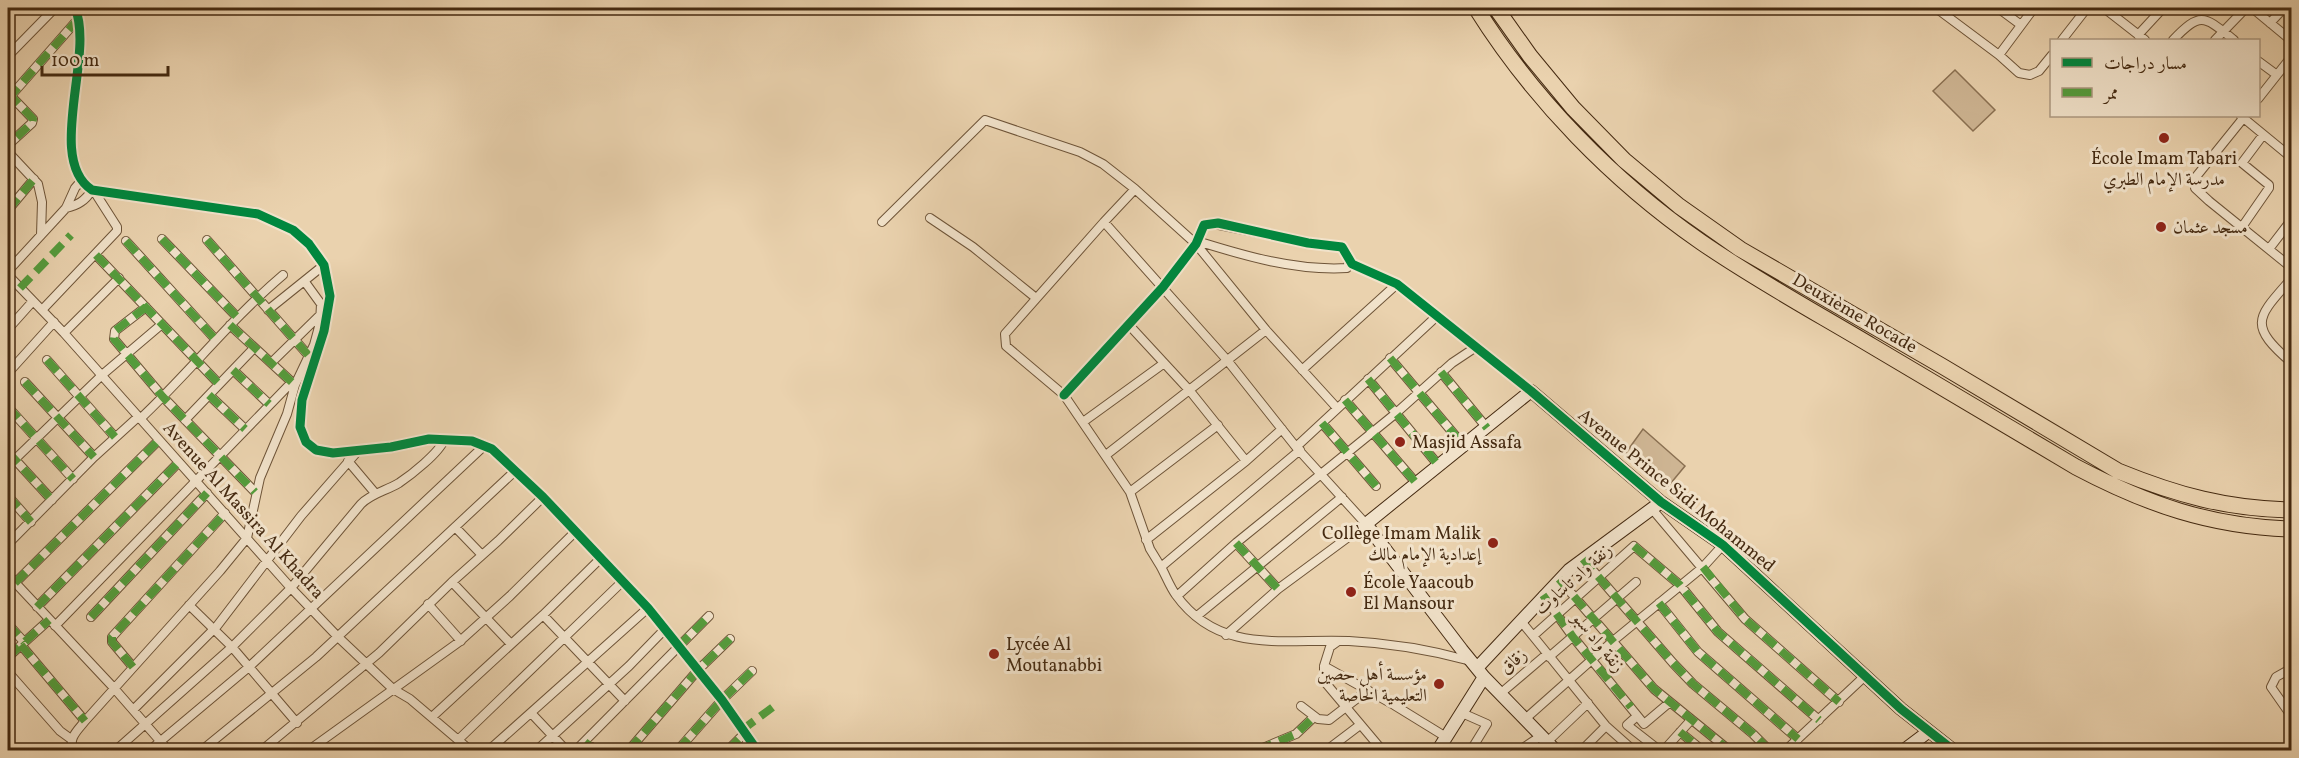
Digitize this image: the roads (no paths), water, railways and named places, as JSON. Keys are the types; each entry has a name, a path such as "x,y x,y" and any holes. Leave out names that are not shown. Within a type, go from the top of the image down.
{"highway":[{"name":"Deuxième Rocade","path":"1476,8 1492,33 1532,84 1575,134 1641,197 1701,243 1773,288 2076,467 2114,487 2147,502 2205,519 2241,525 2292,529"},
{"name":"Deuxième Rocade","path":"1496,8 1530,56 1573,108 1624,160 1679,206 1740,249 2118,471 2157,486 2215,503 2248,508 2292,510"}],"street":[{"path":"8,56 55,8"},
{"path":"42,310 117,231 75,170 72,148 80,38 79,18 75,8"},
{"path":"1936,8 1999,55 2019,74 2039,71 2050,57"},
{"path":"1998,8 2021,25"},
{"path":"1999,55 2034,8"},
{"path":"2063,39 2087,8"},
{"path":"2104,8 2142,38 2163,8"},
{"path":"2216,39 2246,8"},
{"path":"2252,8 2292,41"},
{"path":"2270,23 2284,8"},
{"path":"8,145 33,119 8,96 79,18"},
{"path":"2174,39 2190,23 2196,21 2213,23 2233,39"},
{"path":"2260,98 2292,56"},
{"path":"2260,61 2277,75"},
{"path":"2242,117 2195,177 2194,182 2199,192 2292,267"},
{"path":"2244,117 2292,158"},
{"path":"882,222 985,120 1080,152 1103,164 1136,189 1197,243 1266,330 1337,408"},
{"path":"2242,227 2269,188 2269,185 2242,163 2263,135"},
{"path":"9,155 34,179 41,192 41,235"},
{"path":"8,210 34,179"},
{"path":"66,208 77,206 87,199 88,187"},
{"path":"8,273 66,208 75,188 88,187 258,214 293,230 309,244 324,265 329,283 329,310 305,390 300,426 306,442 316,450 333,453 357,452 429,439 472,441 485,445 516,470 624,580 722,700 757,750"},
{"path":"1136,189 1005,334 1006,346 1064,395 1106,455 1130,492 1146,540 1177,596 1203,623 1226,635 1258,641 1347,641 1412,647 1478,668"},
{"path":"930,218 973,247 1036,298"},
{"path":"2269,249 2292,219"},
{"path":"1104,222 1227,360 1320,474 1366,524 1500,694 1550,746"},
{"name":"Avenue Prince Sidi Mohammed","path":"1197,243 1204,225 1209,223 1308,243 1342,247 1352,264 1397,284 1531,392 1656,506 1723,545 1865,676 1928,732 1952,750"},
{"path":"162,239 237,317"},
{"path":"207,240 309,356"},
{"path":"126,241 216,340"},
{"path":"1197,243 1249,257 1287,264 1347,268 1350,260"},
{"path":"1064,395 1163,288 1197,243"},
{"path":"96,255 219,384"},
{"path":"267,310 324,265"},
{"name":"Avenue Al Massira Al Khadra","path":"8,273 291,588 338,637 393,689 410,699 470,750"},
{"path":"8,544 115,437 163,397 256,297 283,275"},
{"path":"64,333 120,278"},
{"path":"2292,278 2264,310 2261,317 2267,338 2292,363"},
{"path":"8,657 52,623 269,404 293,383 309,356 317,335 321,314 319,300 305,282"},
{"path":"1302,370 1397,284"},
{"path":"8,329 33,301"},
{"path":"146,307 113,334 114,339 163,397 255,492"},
{"path":"271,363 321,314"},
{"path":"1161,567 1298,448 1345,400 1437,316"},
{"path":"8,373 54,322"},
{"path":"11,463 102,375 162,324"},
{"path":"230,325 293,383"},
{"path":"1129,325 1190,391 1246,461"},
{"path":"1106,455 1266,330"},
{"path":"1177,596 1236,543 1395,414 1441,372 1476,347"},
{"path":"185,420 254,348"},
{"path":"1390,358 1464,446"},
{"path":"46,360 115,437"},
{"path":"1083,422 1163,364"},
{"path":"233,370 269,404"},
{"path":"1441,372 1487,428"},
{"path":"1368,380 1439,466"},
{"path":"26,382 94,457"},
{"path":"74,750 71,746 71,739 85,720 247,538 255,492 267,457 290,408 293,383"},
{"path":"1226,635 1278,589 1366,524 1531,392"},
{"path":"209,396 245,429"},
{"path":"1345,400 1417,484"},
{"path":"8,407 73,479"},
{"path":"1323,423 1376,486"},
{"path":"1130,492 1218,425"},
{"path":"1146,540 1246,461 1282,429"},
{"path":"15,583 159,440"},
{"path":"116,750 232,647 291,588 361,504 398,483 438,449 444,440"},
{"path":"150,750 249,667 485,445"},
{"path":"8,452 11,463 52,500"},
{"path":"133,710 235,605 267,560 325,487 357,452"},
{"path":"348,461 375,494"},
{"path":"37,607 179,462"},
{"path":"202,750 338,637 516,470"},
{"path":"91,617 207,493"},
{"path":"8,496 31,522"},
{"path":"262,750 367,663 543,497"},
{"path":"1197,616 1256,565 1342,497"},
{"path":"1438,750 1462,713 1478,668 1520,620 1559,579 1656,506 1745,619 1839,702"},
{"path":"132,666 112,642 112,637 225,513"},
{"path":"455,526 482,555"},
{"path":"309,750 460,641 487,618 575,532"},
{"path":"1236,543 1278,589"},
{"path":"1524,720 1613,641 1702,567 1723,545"},
{"name":"زنقة واد تاساوت","path":"1533,636 1635,546 1680,585"},
{"path":"432,717 601,558"},
{"path":"1583,559 1693,684 1769,750"},
{"path":"8,575 113,687 168,750"},
{"path":"1559,579 1654,689 1729,750"},
{"path":"458,740 624,580"},
{"path":"452,582 511,644"},
{"name":"زقاق","path":"1500,694 1573,637 1636,582"},
{"path":"1680,585 1718,632 1820,720"},
{"name":"زنقة واد سبو","path":"1543,595 1573,637 1637,716"},
{"path":"1659,603 1698,652 1798,739"},
{"path":"428,604 460,641"},
{"path":"189,605 232,647 297,723"},
{"path":"489,750 648,608"},
{"path":"543,615 625,701"},
{"path":"576,750 709,616"},
{"path":"1520,620 1606,726 1633,750"},
{"path":"8,624 85,720"},
{"path":"537,750 664,630"},
{"path":"629,750 698,670 730,639"},
{"path":"1347,641 1330,647 1324,666 1324,681 1380,750"},
{"path":"1324,666 1446,738"},
{"path":"2292,668 2276,677 2271,687 2292,717"},
{"path":"678,750 722,700 752,671"},
{"path":"8,672 60,730 71,739"},
{"path":"1786,750 1865,676"},
{"path":"1301,706 1314,717 1329,720 1368,690"},
{"path":"1659,750 1627,725 1637,716 1644,724 1670,702"},
{"path":"1520,750 1550,746 1588,703"},
{"path":"1462,713 1487,724 1471,750"},
{"path":"532,714 566,750"},
{"path":"1258,750 1296,734 1314,717"},
{"path":"1664,750 1691,720"},
{"path":"1327,750 1360,725"},
{"path":"1582,750 1606,726"},
{"path":"1680,732 1702,750"},
{"path":"1904,750 1928,732"},
{"path":"728,750 745,733"},
{"path":"585,742 595,750"}],"place":[{"name":"École Imam Tabari مدرسة الإمام الطبري","path":"2164,138"},
{"name":"مسجد عثمان","path":"2161,227"},
{"name":"Masjid Assafa","path":"1400,442"},
{"name":"Collège Imam Malik إعدادية الإمام مالك","path":"1493,543"},
{"name":"École Yaacoub El Mansour","path":"1351,592"},
{"name":"Lycée Al Moutanabbi","path":"994,654"},
{"name":"مؤسسة أهل حصين التعليمية الخاصة","path":"1439,684"}]}
